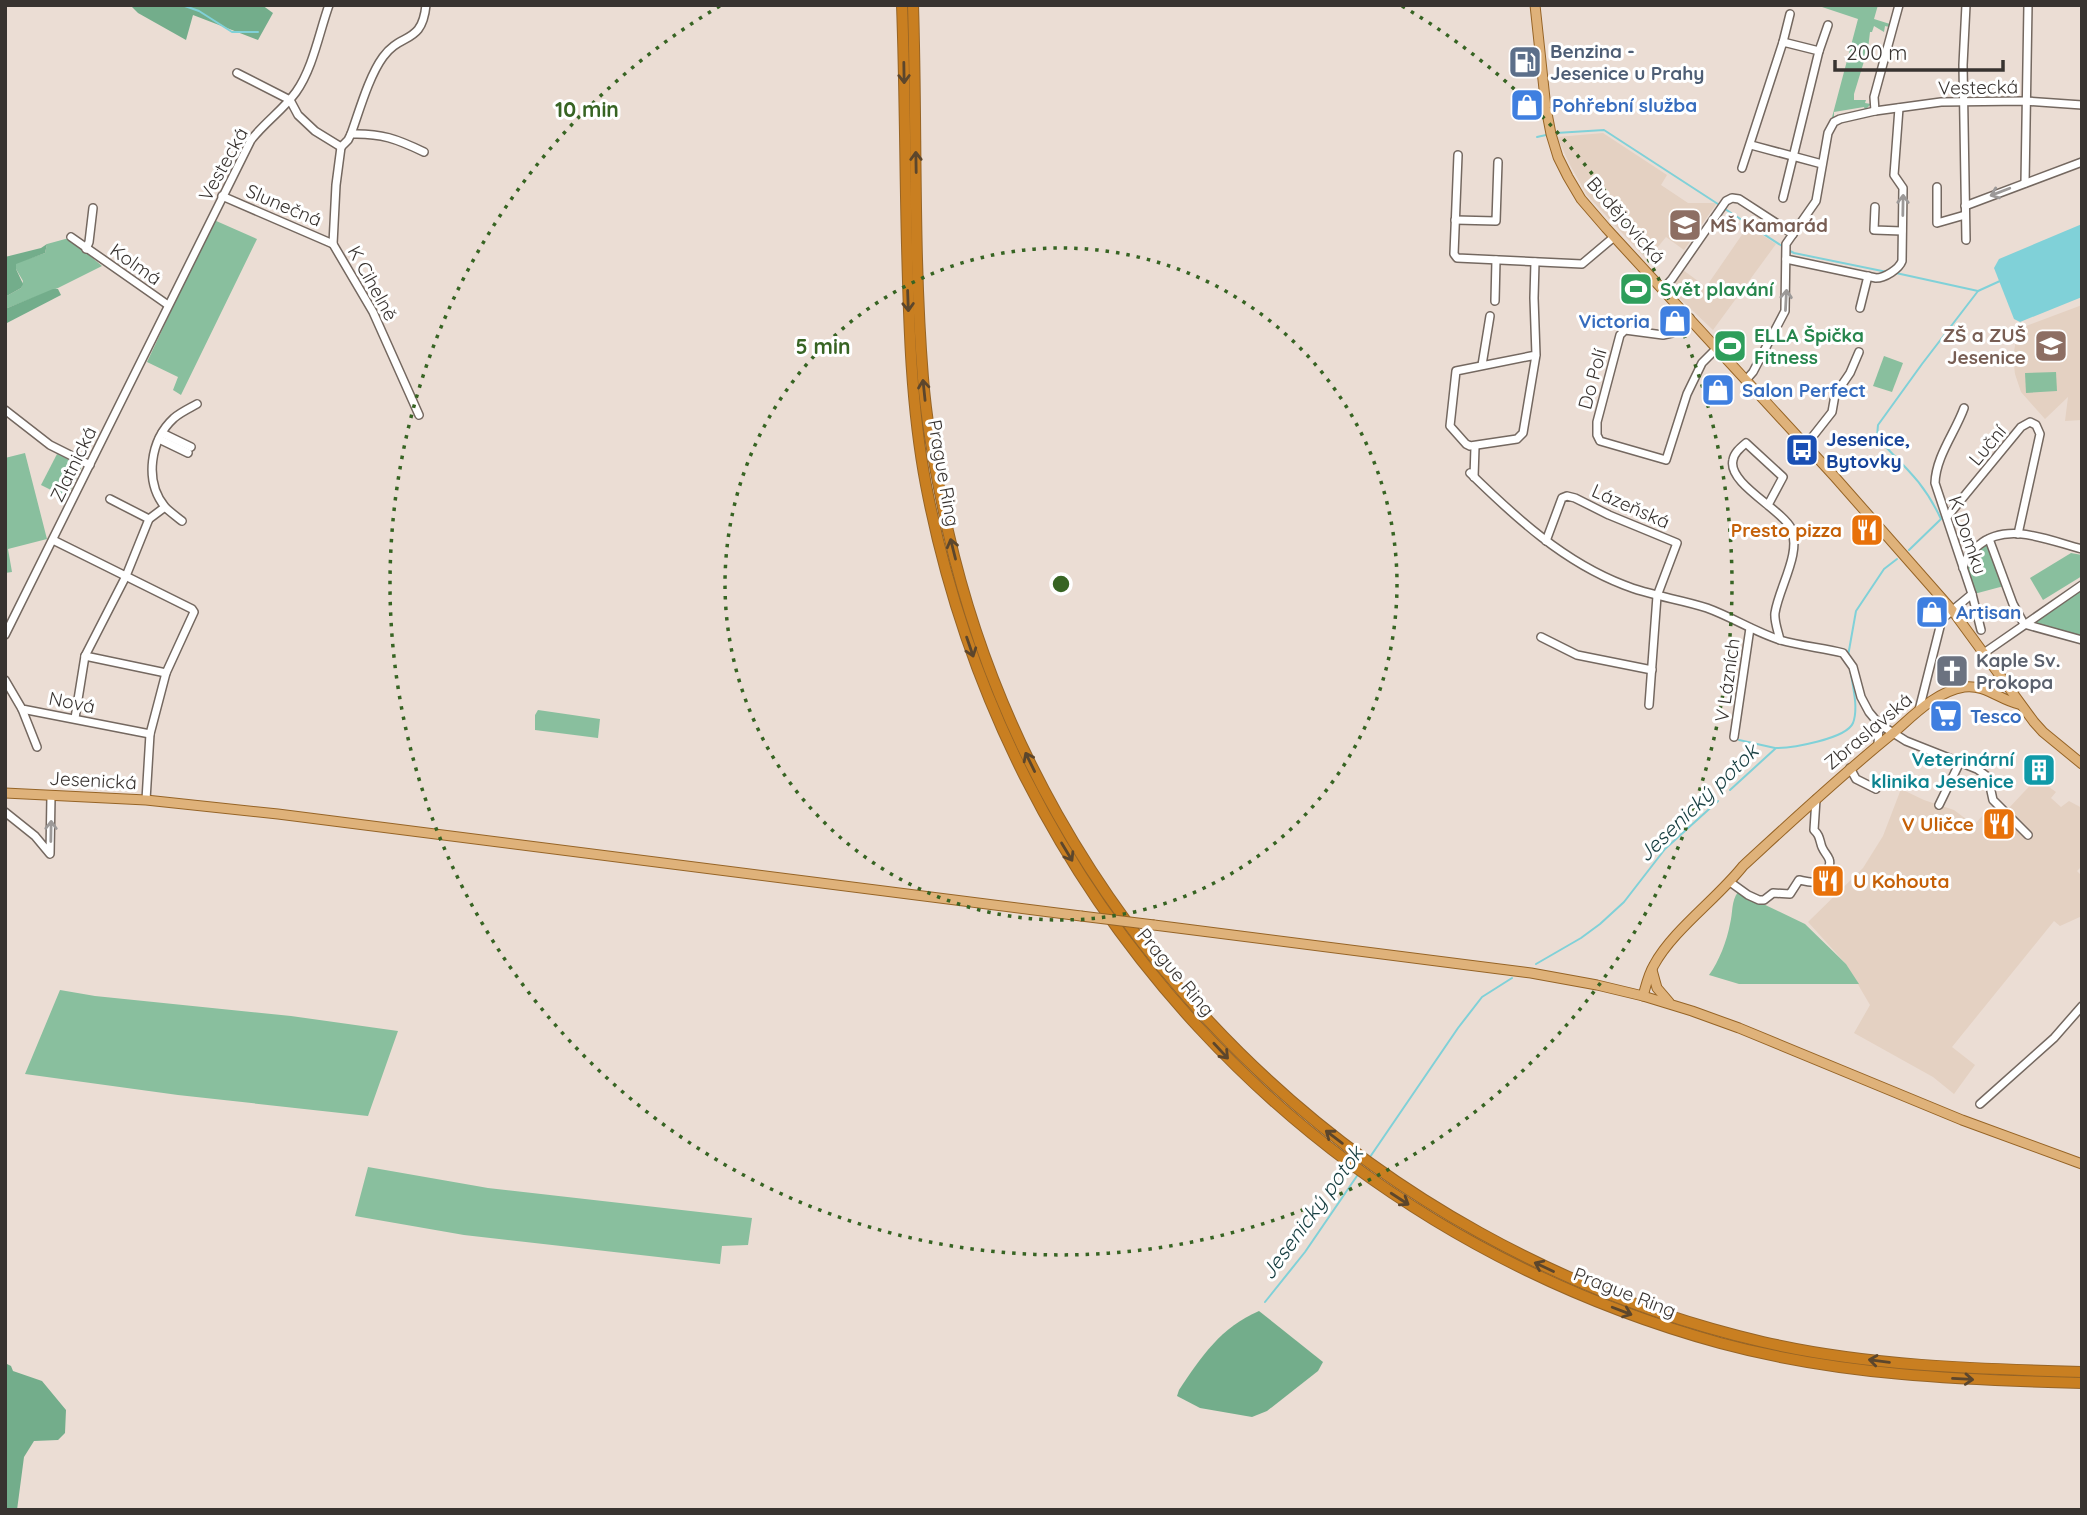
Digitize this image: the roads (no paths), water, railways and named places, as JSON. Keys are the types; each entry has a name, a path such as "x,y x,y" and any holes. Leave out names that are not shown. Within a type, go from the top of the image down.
{"highway":[{"name":"Prague Ring","path":"902,5 907,272 915,406 926,482 959,614 984,685 1048,820 1126,941 1177,1004 1235,1065 1345,1161 1480,1247 1587,1298 1648,1321 1724,1344 1802,1362 1946,1378 2082,1383"},
{"name":"Prague Ring","path":"913,5 918,271 923,379 948,532 969,610 994,680 1031,764 1058,815 1097,880 1184,995 1242,1056 1316,1124 1387,1176 1485,1238 1589,1287 1651,1311 1714,1330 1804,1351 1878,1362 1947,1368 2082,1372"}],"main road":[{"name":"Budějovická","path":"1535,5 1551,134 1558,157 1581,199 1807,445 1952,610 2043,732 2081,762"},
{"name":"Zbraslavská","path":"1643,996 1651,970 1662,952 1743,866 1850,768 1919,710 1945,693 1962,688 1979,687 2020,704"},
{"name":"Jesenická","path":"5,793 146,800 278,814 1531,972 1597,985 1674,1005 1739,1028 1913,1100 2082,1164"},
{"path":"1651,970 1659,992 1674,1005"}],"street":[{"name":"Vestecká","path":"168,306 251,140 263,124 290,100 304,77 329,5"},
{"path":"237,73 290,100 298,116 315,131 341,147 351,134 382,58 397,44 418,33 426,5"},
{"path":"1875,111 1874,97 1899,5"},
{"path":"1966,5 1963,65 1966,240"},
{"path":"2025,183 2028,5"},
{"path":"1742,168 1790,14"},
{"path":"1783,198 1819,51 1828,25"},
{"path":"1783,41 1819,51"},
{"name":"Vestecká","path":"1822,164 1828,133 1834,122 1875,111 1964,100 2082,105"},
{"path":"1786,252 1881,278 1902,264 1903,188 1894,175 1899,108"},
{"path":"351,134 389,136 424,152"},
{"path":"1746,380 1754,372 1785,311 1786,252 1793,234 1816,201 1822,164 1751,145"},
{"name":"K Cihelně","path":"341,147 335,185 333,244 373,312 419,415"},
{"path":"1458,155 1454,254 1457,258 1585,263 1614,237"},
{"path":"1455,220 1496,221 1498,162"},
{"path":"1937,187 1937,223 2025,183 2082,162"},
{"name":"Slunečná","path":"222,196 333,244"},
{"path":"1663,289 1722,206 1732,198 1739,199 1793,234"},
{"path":"1875,207 1874,230 1902,230"},
{"name":"Kolmá","path":"86,249 93,208"},
{"name":"Kolmá","path":"71,237 168,306"},
{"path":"1494,301 1496,260"},
{"path":"1535,262 1536,355 1524,429 1517,439 1475,446 1466,444 1450,426 1449,420 1456,371 1536,355"},
{"path":"1860,308 1868,276"},
{"name":"Zlatnická","path":"5,635 168,306"},
{"path":"1482,365 1490,316"},
{"name":"Do Polí","path":"1690,318 1672,333 1663,335 1625,330 1620,335 1597,422 1600,441 1666,460 1687,394 1702,363 1717,348"},
{"path":"1807,445 1832,412 1835,395 1850,373 1859,352"},
{"path":"182,521 165,507 155,488 152,459 160,436 174,418 197,404"},
{"name":"K Domku","path":"1964,408 1947,444 1935,479 1981,630"},
{"path":"5,410 50,444 90,465"},
{"name":"Luční","path":"1947,517 2021,428 2030,422 2036,425 2040,434 2018,534"},
{"path":"160,436 190,450"},
{"path":"1768,505 1783,477 1746,443 1735,453 1731,463 1733,473 1790,526 1795,542 1775,615 1780,640"},
{"path":"1475,446 1472,475 1520,521 1595,573 1657,596 1649,705"},
{"name":"Lázeňská","path":"1546,541 1562,498 1567,496 1677,543 1657,596"},
{"path":"110,499 149,519"},
{"path":"75,718 85,656 126,576 149,519 165,507"},
{"path":"1963,568 1970,553 1989,539 2018,534 2028,534 2082,549"},
{"path":"1989,539 2013,604 2024,624 2082,639"},
{"path":"53,540 194,612 166,673 150,734 146,800"},
{"path":"1984,653 2082,585"},
{"name":"K Domku","path":"1952,610 1972,594"},
{"name":"V Lázních","path":"1657,596 1707,608 1780,640 1843,653 1853,667 1861,697 1869,712 1879,724 1893,732"},
{"path":"1919,710 1942,619 1952,610"},
{"path":"5,615 12,622"},
{"name":"V Lázních","path":"1734,737 1750,628"},
{"path":"1541,637 1577,655 1652,670"},
{"path":"85,656 166,673"},
{"name":"Nová","path":"5,680 22,709 150,734"},
{"path":"22,709 37,747"},
{"path":"1878,745 1879,724"},
{"path":"1893,732 1906,741 1978,769 1988,778 1993,800 2028,835"},
{"path":"1939,805 1960,762"},
{"path":"1850,768 1856,779 1876,789"},
{"path":"5,812 35,836 50,854 51,796"},
{"path":"1730,882 1748,895 1764,900 1773,893 1790,894 1799,880 1816,882 1821,879 1830,866 1830,861 1821,846 1820,836 1814,830 1816,799"},
{"path":"1980,1104 2054,1038 2082,1006"}],"water":[{"path":"2082,224 2082,297 2020,322 2014,319 1994,268 1999,259"}],"waterway":[{"path":"182,5 199,11 232,32 258,32"},
{"path":"1556,133 1604,130 1721,206"},
{"path":"1537,137 1546,135"},
{"path":"1725,209 1782,246"},
{"path":"1790,251 1887,272"},
{"path":"1896,273 1978,291"},
{"name":"Jesenický potok","path":"1909,550 1941,519 1935,506 1907,468 1880,441 1877,436 1878,425 1978,291 2000,281"},
{"name":"Jesenický potok","path":"1848,656 1856,611 1884,569 1897,559"},
{"name":"Jesenický potok","path":"1730,790 1776,748 1818,742 1848,729 1855,717 1850,668"},
{"path":"1739,740 1775,748"},
{"name":"Jesenický potok","path":"1536,964 1600,924 1624,902 1665,849 1718,801"},
{"name":"Jesenický potok","path":"1370,1157 1482,997 1512,978"},
{"name":"Jesenický potok","path":"1265,1302 1305,1252 1359,1173"}],"place":[{"name":"Benzina - Jesenice u Prahy","path":"1525,62"},
{"name":"Pohřební služba","path":"1527,105"},
{"name":"MŠ Kamarád","path":"1685,225"},
{"name":"Svět plavání","path":"1636,289"},
{"name":"Victoria","path":"1675,321"},
{"name":"ELLA Špička Fitness","path":"1730,346"},
{"name":"ZŠ a ZUŠ Jesenice","path":"2051,346"},
{"name":"Salon Perfect","path":"1718,390"},
{"name":"Jesenice, Bytovky","path":"1802,450"},
{"name":"Presto pizza","path":"1867,530"},
{"name":"Artisan","path":"1932,612"},
{"name":"Kaple Sv. Prokopa","path":"1952,671"},
{"name":"Tesco","path":"1946,716"},
{"name":"Veterinární klinika Jesenice","path":"2039,770"},
{"name":"V Uličce","path":"1999,824"},
{"name":"U Kohouta","path":"1828,881"}]}
